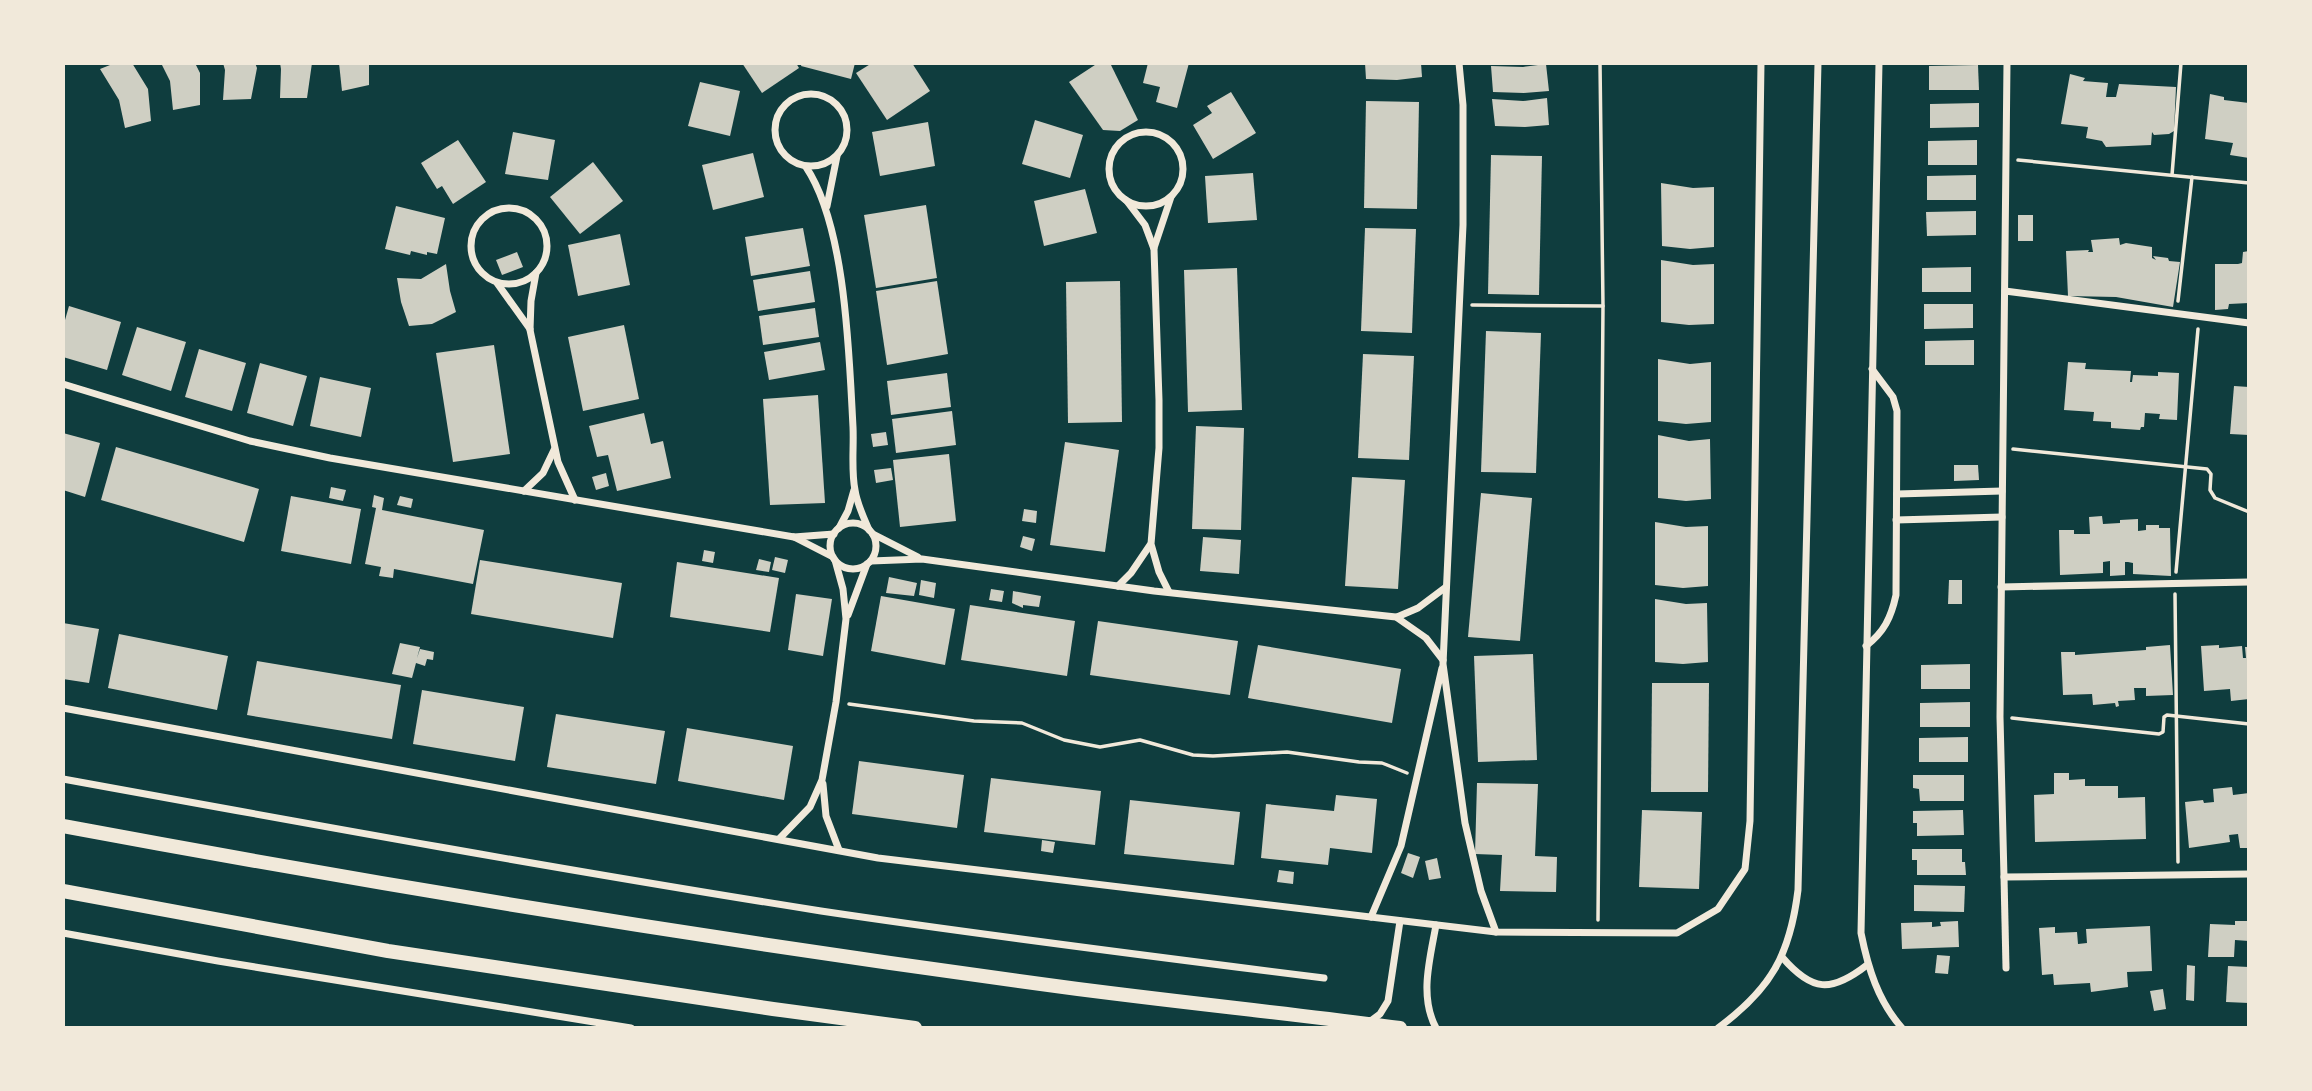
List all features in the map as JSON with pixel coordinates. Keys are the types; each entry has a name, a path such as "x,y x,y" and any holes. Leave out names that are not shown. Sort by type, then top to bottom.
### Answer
{"main road":[{"path":"63,826 325,874 775,945 1063,987 1400,1028"},
{"path":"63,891 388,951 915,1028"}],"street":[{"path":"1459,63 1464,165 1443,662 1467,834 1481,891 1496,932"},
{"path":"63,708 892,859 1496,932 1677,933 1718,909 1745,869 1751,807 1761,63"},
{"path":"1718,1028 1741,1011 1761,991 1782,957 1794,924 1798,890 1818,63"},
{"path":"1879,63 1860,897 1861,933 1867,965 1880,996 1902,1028"},
{"path":"2006,968 2000,717 2007,63"},
{"path":"805,94 827,98 843,113 847,124 844,146 837,156 828,163 806,167 786,157 779,148 776,137 779,115 794,98 805,94"},
{"path":"1154,249 1183,168 1175,146 1167,139 1145,132 1124,140 1116,149 1111,159 1112,182 1145,225 1154,249 1160,400 1151,544 1159,572 1169,592"},
{"path":"827,210 837,156"},
{"path":"806,167 827,210 845,321 855,490 876,548 846,619"},
{"path":"1126,200 1147,206 1158,204 1172,194"},
{"path":"530,330 497,282 478,269 472,258 472,234 486,215 497,209 520,209 540,223 545,234 547,246 545,257 536,272 530,330 554,449 562,475 575,500"},
{"path":"497,282 521,282 536,272"},
{"path":"2005,291 2249,323"},
{"path":"1866,646 1885,628 1896,595 1897,411 1893,397 1872,369"},
{"path":"63,384 250,440 330,458 794,537 836,532 853,523 862,525 922,559"},
{"path":"524,491 542,473 554,449"},
{"path":"839,850 826,816 822,780 836,702 846,619 843,589 830,545 848,511 855,490"},
{"path":"1896,494 2002,491"},
{"path":"1896,520 2002,517"},
{"path":"794,537 851,569 869,562 922,559 1118,586 1396,617 1418,608 1446,586"},
{"path":"1118,586 1131,573 1151,544"},
{"path":"2001,587 2249,582"},
{"path":"1371,917 1401,846 1443,662 1426,638 1396,617"},
{"path":"63,779 345,831 821,911 1324,978"},
{"path":"779,839 805,813 822,780"},
{"path":"2004,877 2249,874"},
{"path":"1367,1024 1380,1014 1388,1001 1400,921"},
{"path":"1436,925 1426,1000 1429,1015 1436,1028"},
{"path":"63,933 632,1028"},
{"path":"1782,957 1804,980 1820,986 1836,985 1867,965"}],"path":[{"path":"1598,932 1603,306 1600,63"},
{"path":"2172,176 2181,63"},
{"path":"2006,159 2249,183"},
{"path":"2176,313 2192,177"},
{"path":"1460,305 1603,306"},
{"path":"2178,875 2175,584 2199,316"},
{"path":"2003,448 2209,470 2210,490 2215,498 2249,512"},
{"path":"836,702 974,721 1022,723 1064,740 1100,747 1140,740 1193,755 1287,752 1382,763 1416,776"},
{"path":"2000,717 2160,734 2163,732 2165,716 2249,724"}],"building":[{"path":"115,63 132,63 148,89 151,121 125,128 119,100 100,69"},
{"path":"161,63 195,63 200,73 200,105 173,110 170,81"},
{"path":"223,63 255,63 257,68 251,99 223,100"},
{"path":"280,63 312,63 307,98 280,98"},
{"path":"339,63 369,63 369,85 342,91"},
{"path":"742,63 796,63 799,68 762,93"},
{"path":"802,63 855,63 851,79 801,66"},
{"path":"872,63 912,63 930,91 887,120 856,73"},
{"path":"1098,63 1110,63 1138,120 1120,131 1103,130 1069,82"},
{"path":"1148,63 1189,63 1177,108 1156,102 1160,87 1143,83"},
{"path":"1365,63 1421,63 1422,77 1397,80 1366,79"},
{"path":"1546,64 1549,91 1493,92 1491,66 1523,67"},
{"path":"1978,65 1979,90 1929,90 1929,66"},
{"path":"2070,74 2085,78 2083,81 2108,83 2106,97 2116,97 2119,84 2176,87 2174,131 2154,135 2152,132 2151,145 2106,147 2102,141 2086,138 2088,127 2061,124"},
{"path":"700,82 740,91 730,136 688,126"},
{"path":"1231,92 1256,133 1213,159 1193,125 1212,113 1207,106"},
{"path":"2210,94 2224,97 2224,100 2249,103 2249,158 2230,155 2233,143 2205,139"},
{"path":"1547,98 1549,125 1495,126 1492,99 1523,101"},
{"path":"1366,101 1419,102 1417,209 1364,208"},
{"path":"1979,103 1979,127 1930,128 1930,104"},
{"path":"1035,120 1083,135 1070,178 1022,164"},
{"path":"928,122 935,166 880,176 872,132"},
{"path":"513,132 555,140 548,180 505,174"},
{"path":"458,140 486,182 453,204 442,186 437,189 421,163"},
{"path":"1977,140 1977,165 1928,165 1928,141"},
{"path":"753,153 764,197 713,210 702,165"},
{"path":"1491,155 1542,156 1539,295 1488,294"},
{"path":"593,162 623,201 580,234 550,197"},
{"path":"1253,173 1257,220 1208,223 1205,176"},
{"path":"1976,175 1976,200 1927,200 1927,176"},
{"path":"1661,183 1693,188 1714,187 1714,247 1690,249 1662,246"},
{"path":"1085,189 1097,233 1044,246 1034,201"},
{"path":"926,205 937,278 876,288 864,215"},
{"path":"396,206 445,218 437,254 427,252 427,255 411,251 410,255 385,249"},
{"path":"1976,211 1976,235 1927,236 1926,212"},
{"path":"2018,215 2033,215 2033,241 2018,241"},
{"path":"803,228 810,266 751,276 745,237"},
{"path":"1365,228 1416,229 1412,333 1361,331"},
{"path":"620,234 630,285 578,296 568,245"},
{"path":"2119,238 2120,245 2126,243 2152,247 2152,258 2156,260 2153,256 2180,262 2173,307 2116,297 2068,296 2066,251 2093,252 2091,240"},
{"path":"2249,251 2249,303 2229,304 2228,309 2215,310 2215,264 2242,263 2243,252"},
{"path":"517,252 523,267 502,275 496,260"},
{"path":"1661,260 1693,265 1714,264 1714,324 1661,322"},
{"path":"446,264 456,312 432,324 409,326 397,278 421,279"},
{"path":"1971,267 1971,292 1922,292 1922,268"},
{"path":"1237,268 1242,410 1188,412 1184,270"},
{"path":"810,271 815,302 758,311 753,280"},
{"path":"937,281 948,354 887,365 876,291"},
{"path":"1120,281 1122,422 1068,423 1066,282"},
{"path":"1924,304 1973,304 1973,328 1924,329"},
{"path":"69,306 121,322 107,370 63,357 63,327"},
{"path":"815,308 819,337 763,345 759,316"},
{"path":"624,325 639,399 583,411 568,337"},
{"path":"137,327 186,342 171,391 122,375"},
{"path":"1486,331 1541,333 1536,473 1481,472"},
{"path":"1974,340 1974,365 1925,365 1925,341"},
{"path":"820,342 825,370 769,380 764,352"},
{"path":"494,345 510,454 453,462 436,353"},
{"path":"199,349 246,363 232,411 185,397"},
{"path":"1363,354 1414,356 1409,460 1358,458"},
{"path":"1658,359 1690,364 1711,362 1711,422 1686,424 1658,421"},
{"path":"2068,362 2086,363 2085,369 2131,371 2130,382 2133,375 2179,373 2177,420 2159,419 2160,414 2145,413 2144,427 2140,430 2111,428 2111,422 2093,421 2094,412 2064,410"},
{"path":"260,363 307,376 293,426 247,413"},
{"path":"947,373 951,407 891,415 887,381"},
{"path":"320,377 371,388 361,437 310,426"},
{"path":"2234,386 2249,387 2249,435 2230,434"},
{"path":"818,395 825,503 770,505 763,399"},
{"path":"952,411 956,445 896,453 892,419"},
{"path":"644,413 651,444 663,441 671,478 617,491 608,455 597,457 589,426"},
{"path":"1196,426 1244,428 1241,530 1192,529"},
{"path":"886,432 888,445 873,447 871,434"},
{"path":"63,433 100,443 85,497 63,490"},
{"path":"1658,435 1689,441 1710,439 1711,499 1686,501 1658,498"},
{"path":"1065,442 1119,450 1105,552 1050,545"},
{"path":"116,447 259,489 244,542 101,500"},
{"path":"949,454 956,521 900,527 893,460"},
{"path":"1954,465 1978,465 1979,480 1954,481"},
{"path":"891,468 893,480 876,483 874,470"},
{"path":"606,473 609,486 596,490 592,477"},
{"path":"1352,477 1405,480 1398,589 1345,586"},
{"path":"331,487 346,490 343,501 329,498"},
{"path":"1481,493 1532,498 1520,641 1468,637"},
{"path":"374,495 384,498 382,510 484,530 473,584 394,569 393,578 379,576 381,567 365,564 376,508 372,507"},
{"path":"291,496 361,509 351,564 281,551"},
{"path":"400,496 413,499 411,508 397,505"},
{"path":"1024,509 1037,511 1036,523 1022,521"},
{"path":"2102,516 2103,524 2138,519 2138,531 2146,530 2146,525 2170,528 2171,576 2133,574 2133,563 2125,562 2125,575 2110,576 2110,561 2103,562 2103,573 2060,575 2059,530 2090,534 2089,517"},
{"path":"1655,522 1686,527 1708,526 1708,586 1683,588 1655,585"},
{"path":"1023,536 1035,539 1032,551 1020,547"},
{"path":"1203,537 1241,540 1239,574 1200,571"},
{"path":"704,550 715,552 713,563 702,561"},
{"path":"775,557 788,560 785,573 772,570"},
{"path":"759,559 771,562 769,572 756,570"},
{"path":"480,560 622,583 613,638 471,614"},
{"path":"677,562 779,578 770,632 670,617"},
{"path":"889,577 917,583 914,596 886,593"},
{"path":"921,580 936,583 934,598 919,595"},
{"path":"1949,580 1962,580 1962,604 1948,604"},
{"path":"991,589 1004,591 1002,602 989,600"},
{"path":"1013,591 1041,596 1039,607 1023,605 1023,608 1012,603"},
{"path":"796,594 832,599 823,656 788,650"},
{"path":"881,596 955,609 945,665 871,651"},
{"path":"1655,599 1686,604 1707,603 1708,662 1655,662"},
{"path":"970,605 1075,621 1067,676 961,660"},
{"path":"1098,621 1238,641 1230,695 1090,675"},
{"path":"63,623 99,629 89,683 63,679"},
{"path":"119,634 228,656 217,710 108,688"},
{"path":"400,643 420,647 417,658 420,649 434,652 433,660 427,659 425,666 416,663 412,678 392,674"},
{"path":"1258,645 1401,669 1392,723 1248,698"},
{"path":"2170,645 2173,695 2146,696 2146,688 2134,688 2135,700 2118,701 2119,706 2116,707 2115,703 2093,705 2092,694 2063,695 2061,652 2075,652 2075,655 2146,650 2146,647"},
{"path":"2219,645 2219,648 2242,646 2243,658 2246,658 2245,647 2249,647 2249,699 2231,701 2230,689 2204,691 2201,646"},
{"path":"1533,654 1537,760 1478,762 1474,656"},
{"path":"257,661 401,685 392,739 247,715"},
{"path":"1970,664 1970,689 1921,689 1921,665"},
{"path":"1652,683 1709,683 1708,792 1651,792"},
{"path":"422,690 524,707 515,761 413,744"},
{"path":"1970,702 1970,727 1920,727 1920,703"},
{"path":"556,714 665,731 656,784 547,767"},
{"path":"687,728 793,746 784,800 678,781"},
{"path":"1968,737 1968,762 1919,762 1919,738"},
{"path":"859,761 964,775 957,828 852,814"},
{"path":"2054,773 2069,773 2069,780 2085,779 2085,786 2118,786 2118,798 2145,797 2146,839 2035,842 2034,795 2054,794"},
{"path":"1913,775 1964,775 1964,801 1920,801 1919,789 1913,788"},
{"path":"991,778 1101,791 1095,845 984,832"},
{"path":"1477,783 1538,784 1535,856 1557,857 1556,892 1500,891 1502,855 1475,854"},
{"path":"2232,787 2233,795 2249,793 2249,848 2240,848 2238,834 2229,835 2230,842 2189,848 2185,802 2214,802 2213,789"},
{"path":"1336,795 1377,799 1372,853 1330,848 1328,865 1261,858 1266,804 1334,811"},
{"path":"1130,800 1240,812 1234,865 1124,854"},
{"path":"1642,810 1702,812 1699,889 1639,887"},
{"path":"1963,810 1964,835 1917,836 1913,811"},
{"path":"1042,840 1055,842 1053,853 1041,851"},
{"path":"1912,849 1962,849 1966,875 1917,875 1917,860 1912,860"},
{"path":"1408,853 1420,857 1413,878 1401,873"},
{"path":"1437,858 1441,878 1429,880 1425,861"},
{"path":"1279,870 1294,872 1293,884 1277,882"},
{"path":"1914,885 1965,886 1964,912 1914,911"},
{"path":"1958,921 1959,947 1902,949 1901,923 1932,922 1932,927 1941,926 1940,922"},
{"path":"2235,921 2249,921 2249,941 2235,940 2234,957 2208,957 2210,924 2235,925"},
{"path":"2150,926 2152,971 2127,972 2128,987 2091,992 2090,983 2054,985 2053,974 2042,975 2039,928 2055,927 2055,933 2077,932 2078,944 2087,943 2086,929"},
{"path":"1937,955 1950,956 1948,974 1935,973"},
{"path":"2187,965 2195,966 2194,1001 2186,1000"},
{"path":"2228,966 2249,967 2249,1003 2226,1002"},
{"path":"2163,989 2166,1009 2154,1011 2150,991"}]}
